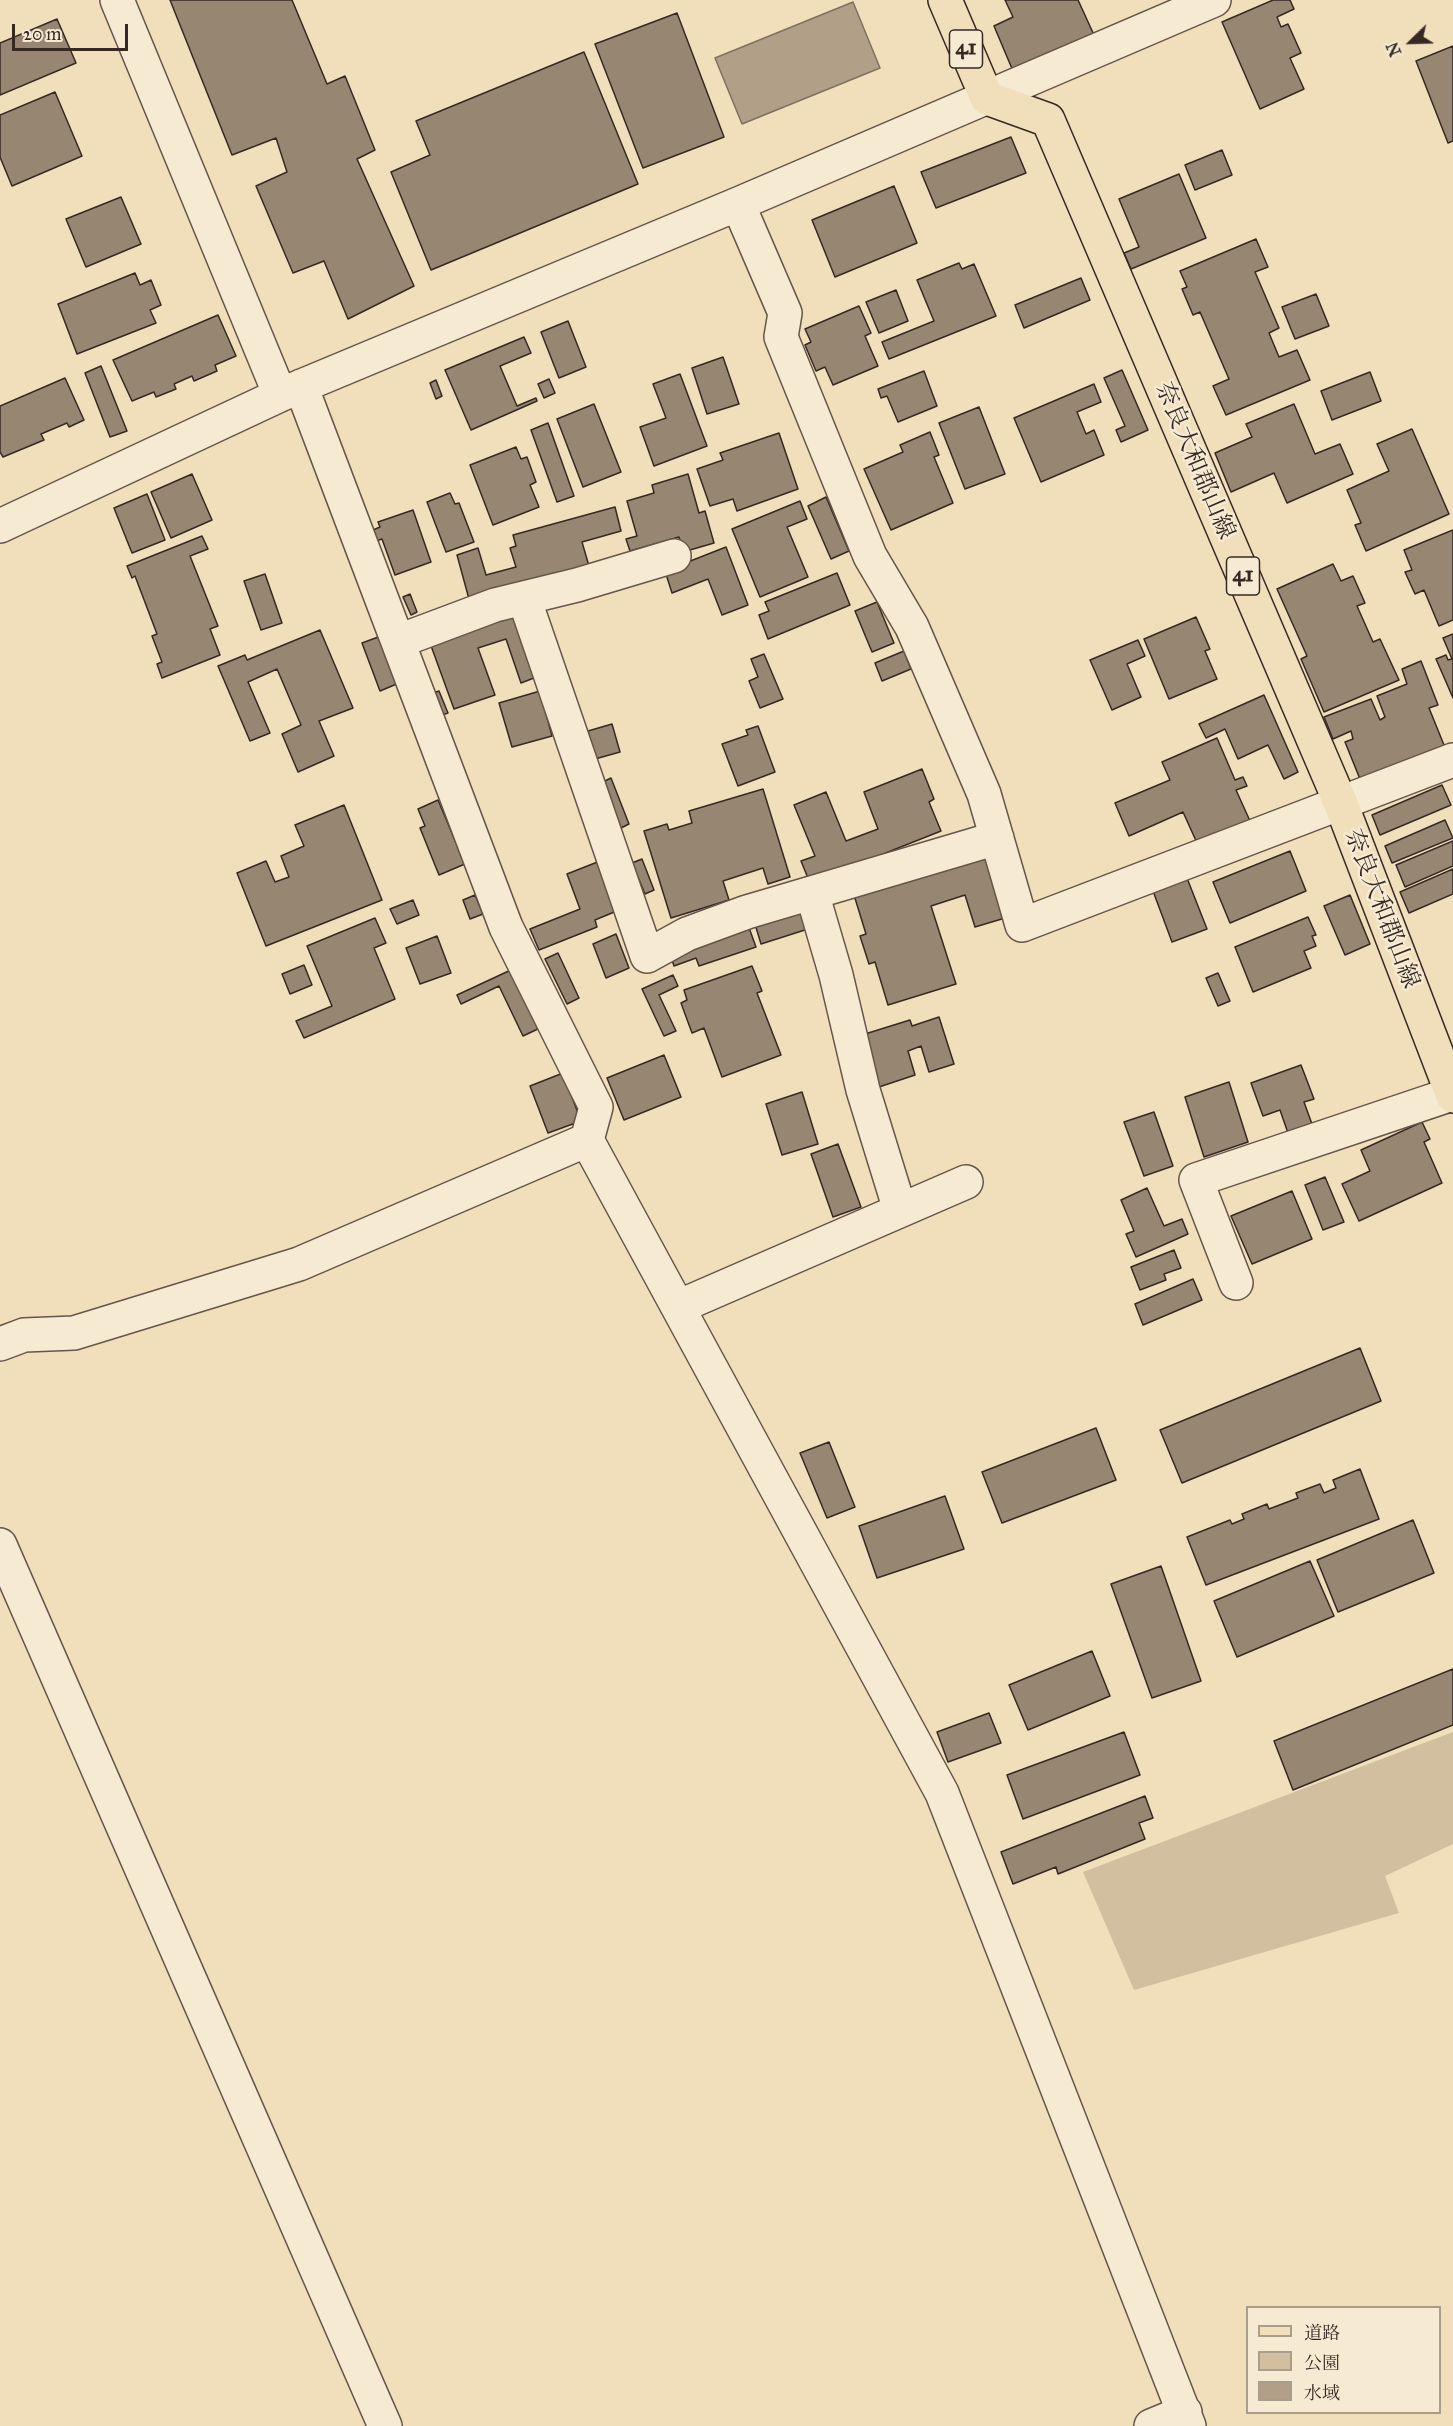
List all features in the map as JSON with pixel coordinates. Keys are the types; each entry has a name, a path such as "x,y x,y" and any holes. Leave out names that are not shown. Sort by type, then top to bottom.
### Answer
{"main road":[{"name":"41","path":"945,0 987,98"},
{"name":"奈良大和郡山線","path":"987,98 1047,120 1341,804 1453,1095"}],"street":[{"path":"117,0 291,391 399,641 506,927 596,1107 587,1140 942,1793 1187,2419 1151,2426"},
{"path":"0,526 291,391 738,204 1214,0"},
{"path":"738,204 785,313 782,336 870,556 912,627 984,794 1022,925 1453,760"},
{"path":"399,641 495,605 578,585 674,556"},
{"path":"524,598 647,956 687,934 747,912 996,838"},
{"path":"812,893 836,975 864,1090 900,1210"},
{"path":"1236,1283 1196,1180 1453,1095"},
{"path":"0,1344 24,1335 74,1333 299,1264 587,1140"},
{"path":"678,1307 966,1182"},
{"path":"0,1545 385,2426"}],"green space":[{"path":"1453,1732 1453,1844 1385,1876 1399,1913 1134,1990 1083,1872"}],"water":[{"path":"853,2 880,68 742,124 715,58"}],"building":[{"path":"170,0 292,0 327,84 345,76 375,150 357,159 414,286 348,319 324,261 293,273 256,186 287,172 276,138 232,155"},
{"path":"1005,0 1078,0 1094,35 1013,71 994,26 1013,17"},
{"path":"1273,0 1290,0 1294,9 1277,17 1281,27 1288,24 1301,53 1290,58 1304,89 1260,109 1222,22"},
{"path":"677,13 724,137 643,168 595,44"},
{"path":"57,19 76,63 0,95 0,43"},
{"path":"1453,46 1453,141 1448,143 1416,61"},
{"path":"584,52 638,184 431,270 391,172 430,155 416,121"},
{"path":"55,92 82,156 12,186 0,157 0,115"},
{"path":"1011,137 1026,173 936,208 921,172"},
{"path":"1222,150 1232,175 1195,190 1185,165"},
{"path":"1179,174 1206,238 1131,269 1124,253 1139,247 1119,199"},
{"path":"894,186 917,243 835,277 812,220"},
{"path":"121,197 141,244 86,267 66,219"},
{"path":"1256,239 1268,267 1255,272 1279,328 1269,333 1279,357 1297,350 1310,380 1226,415 1213,386 1229,379 1200,312 1193,315 1182,289 1187,287 1180,271"},
{"path":"959,263 962,269 974,264 996,316 889,359 882,342 934,321 917,280"},
{"path":"135,273 140,285 151,280 161,305 150,310 156,323 77,354 58,304"},
{"path":"1081,278 1090,300 1024,328 1015,305"},
{"path":"896,290 908,321 879,333 866,302"},
{"path":"1316,294 1329,326 1295,339 1282,307"},
{"path":"859,306 871,333 865,336 878,366 833,385 825,367 816,371 805,345 811,342 805,329"},
{"path":"218,315 236,356 215,365 217,371 194,381 192,376 174,384 176,389 156,397 154,392 132,401 113,360"},
{"path":"568,321 586,367 559,378 541,332"},
{"path":"524,337 531,353 500,366 517,406 536,398 537,401 471,430 445,370"},
{"path":"723,357 739,404 707,414 692,368"},
{"path":"101,366 127,431 110,437 85,373"},
{"path":"1122,370 1148,430 1121,442 1116,430 1125,426 1104,378"},
{"path":"924,371 937,406 898,422 887,396 881,398 878,389"},
{"path":"1370,372 1381,401 1332,420 1321,391"},
{"path":"680,374 707,446 654,466 640,427 666,418 653,384"},
{"path":"65,378 84,420 69,427 67,423 41,434 44,440 3,457 0,452 0,406"},
{"path":"549,379 555,393 544,398 538,384"},
{"path":"436,380 442,396 436,399 430,383"},
{"path":"1094,384 1101,402 1077,412 1086,434 1094,430 1104,455 1041,482 1014,418"},
{"path":"594,404 621,472 583,487 557,419"},
{"path":"1294,404 1315,454 1340,444 1353,474 1287,503 1274,473 1231,492 1215,453 1252,437 1246,424"},
{"path":"979,407 1005,474 965,489 939,423"},
{"path":"548,423 574,496 557,502 531,430"},
{"path":"1412,429 1449,514 1366,551 1355,525 1361,523 1347,490 1389,471 1377,444"},
{"path":"930,432 939,455 934,457 953,503 891,530 864,469 903,452 900,445"},
{"path":"779,433 798,489 737,511 733,499 710,506 697,469 723,460 720,453"},
{"path":"516,447 521,459 527,457 536,482 530,485 539,507 493,525 470,465"},
{"path":"192,474 212,520 171,538 151,492"},
{"path":"688,474 699,513 705,511 714,543 683,552 679,537 630,551 626,539 637,536 627,501 654,493 652,485"},
{"path":"450,493 455,504 459,503 474,542 446,552 427,502"},
{"path":"147,494 165,540 132,553 114,508"},
{"path":"826,497 849,551 831,559 808,506"},
{"path":"800,501 807,519 787,527 808,577 760,597 732,529"},
{"path":"615,507 621,531 582,542 589,566 469,599 457,555 478,548 486,575 516,567 510,548 516,546 513,535"},
{"path":"413,510 431,562 395,575 382,539 376,541 373,530 380,527 378,522"},
{"path":"1453,530 1453,620 1439,626 1424,590 1415,594 1405,572 1412,570 1404,550"},
{"path":"202,536 208,549 190,556 218,626 210,629 220,655 162,678 157,664 162,662 152,636 157,634 135,576 132,578 127,566"},
{"path":"726,547 748,605 722,615 708,579 672,593 665,571"},
{"path":"1333,564 1341,581 1353,576 1365,603 1357,606 1373,642 1380,639 1399,680 1324,712 1301,659 1307,656 1277,589"},
{"path":"837,573 850,605 768,639 759,615 769,611 765,602"},
{"path":"265,574 282,623 261,630 244,581"},
{"path":"410,594 417,612 411,615 403,597"},
{"path":"877,602 894,643 872,652 855,611"},
{"path":"516,612 539,676 521,683 506,639 478,648 495,695 454,709 430,643"},
{"path":"1196,617 1210,649 1205,651 1217,679 1169,699 1144,639"},
{"path":"320,630 353,708 319,721 334,756 298,772 282,734 301,725 277,669 248,682 270,733 250,741 218,666 245,655 247,660"},
{"path":"1453,634 1453,698 1436,659 1446,655 1448,660 1452,659 1443,638"},
{"path":"381,636 399,683 380,691 362,643"},
{"path":"1138,640 1145,656 1127,664 1141,697 1112,710 1090,660"},
{"path":"904,651 911,669 882,681 875,663"},
{"path":"764,654 783,699 760,708 749,681 758,677 751,659"},
{"path":"1421,661 1438,705 1429,708 1446,750 1362,784 1345,742 1353,739 1351,731 1333,739 1324,717 1371,699 1380,720 1385,717 1377,696 1407,684 1402,669"},
{"path":"439,691 448,713 442,715 433,693"},
{"path":"540,691 552,736 512,747 499,703"},
{"path":"1264,695 1298,772 1284,779 1268,745 1238,759 1225,729 1206,738 1199,724"},
{"path":"612,724 620,752 595,759 588,731"},
{"path":"758,726 775,772 738,786 722,744 748,735 746,730"},
{"path":"1217,738 1235,780 1243,777 1247,786 1236,790 1250,821 1197,843 1183,812 1129,836 1115,803 1170,780 1162,762"},
{"path":"922,769 934,799 929,802 941,831 810,883 801,861 815,856 794,805 826,792 846,841 878,829 864,792"},
{"path":"611,778 629,824 621,828 603,782"},
{"path":"1442,785 1451,805 1380,835 1372,815"},
{"path":"763,789 790,877 768,884 763,868 723,881 729,900 671,918 644,831 667,824 669,830 692,823 689,811"},
{"path":"438,800 465,864 439,875 420,828 425,826 418,809"},
{"path":"344,805 382,900 266,946 237,873 266,861 275,882 289,877 281,856 304,846 295,825"},
{"path":"1445,820 1453,838 1392,863 1385,846"},
{"path":"1453,841 1453,866 1405,887 1396,865"},
{"path":"1290,851 1306,891 1230,923 1213,882"},
{"path":"984,854 1005,918 975,927 965,895 931,906 956,984 888,1005 875,962 869,964 860,936 866,934 854,895"},
{"path":"642,859 654,890 645,894 632,863"},
{"path":"600,861 619,910 595,920 597,927 539,950 530,929 580,909 567,874"},
{"path":"1453,869 1453,894 1409,913 1400,892"},
{"path":"1187,878 1207,929 1172,942 1153,891"},
{"path":"475,895 483,914 470,919 463,900"},
{"path":"1350,895 1370,944 1345,955 1324,906"},
{"path":"413,900 419,915 397,924 390,909"},
{"path":"802,909 808,929 761,944 755,924"},
{"path":"1308,917 1316,935 1312,936 1316,946 1304,951 1311,968 1253,992 1235,947"},
{"path":"375,918 386,943 374,948 395,999 304,1038 296,1021 332,1006 307,946"},
{"path":"748,925 756,947 699,966 696,958 674,966 669,951"},
{"path":"616,934 629,968 606,978 593,944"},
{"path":"437,936 451,973 420,984 406,948"},
{"path":"558,953 579,998 567,1004 545,959"},
{"path":"304,965 312,985 290,994 282,974"},
{"path":"752,966 762,991 757,993 781,1055 722,1077 704,1028 692,1033 681,1003 687,1000 684,990"},
{"path":"513,969 540,1028 523,1036 499,986 461,1004 457,995"},
{"path":"1218,973 1230,1001 1218,1006 1206,978"},
{"path":"673,975 678,986 659,995 676,1031 664,1036 642,989"},
{"path":"939,1017 954,1064 929,1072 921,1046 908,1051 915,1075 876,1088 868,1060 873,1058 865,1034 910,1020 912,1026"},
{"path":"664,1055 681,1097 624,1120 607,1078"},
{"path":"1301,1065 1314,1099 1304,1102 1312,1124 1288,1133 1280,1110 1263,1116 1251,1083"},
{"path":"563,1073 581,1121 548,1133 530,1086"},
{"path":"1229,1082 1248,1142 1204,1157 1185,1097"},
{"path":"802,1092 818,1144 782,1155 766,1104"},
{"path":"1154,1112 1173,1166 1144,1176 1124,1122"},
{"path":"1422,1122 1430,1139 1424,1142 1442,1183 1359,1221 1342,1184 1370,1171 1361,1150"},
{"path":"838,1144 861,1207 833,1217 811,1154"},
{"path":"1325,1177 1344,1222 1323,1230 1305,1185"},
{"path":"1147,1188 1164,1226 1182,1219 1188,1234 1136,1257 1126,1234 1134,1231 1121,1200"},
{"path":"1292,1191 1312,1239 1252,1264 1231,1216"},
{"path":"1174,1250 1181,1268 1164,1274 1166,1280 1140,1290 1131,1267"},
{"path":"1193,1279 1202,1300 1143,1325 1135,1304"},
{"path":"1360,1348 1381,1401 1182,1483 1160,1430"},
{"path":"1096,1428 1116,1480 1002,1523 982,1472"},
{"path":"829,1442 855,1507 827,1518 800,1453"},
{"path":"1360,1469 1379,1519 1206,1585 1187,1537 1230,1520 1232,1524 1244,1519 1242,1514 1267,1504 1269,1509 1298,1498 1296,1493 1320,1484 1324,1493 1336,1488 1333,1480"},
{"path":"945,1496 964,1549 877,1578 859,1526"},
{"path":"1413,1520 1434,1573 1338,1612 1317,1560"},
{"path":"1310,1561 1334,1616 1237,1657 1214,1601"},
{"path":"1161,1566 1201,1681 1152,1698 1111,1584"},
{"path":"1092,1651 1110,1696 1028,1730 1009,1685"},
{"path":"1453,1669 1453,1725 1293,1790 1274,1741"},
{"path":"989,1713 1001,1743 948,1762 937,1732"},
{"path":"1124,1732 1140,1775 1023,1819 1007,1775"},
{"path":"1145,1796 1153,1818 1139,1823 1145,1839 1058,1874 1056,1867 1013,1884 1001,1852"}]}
